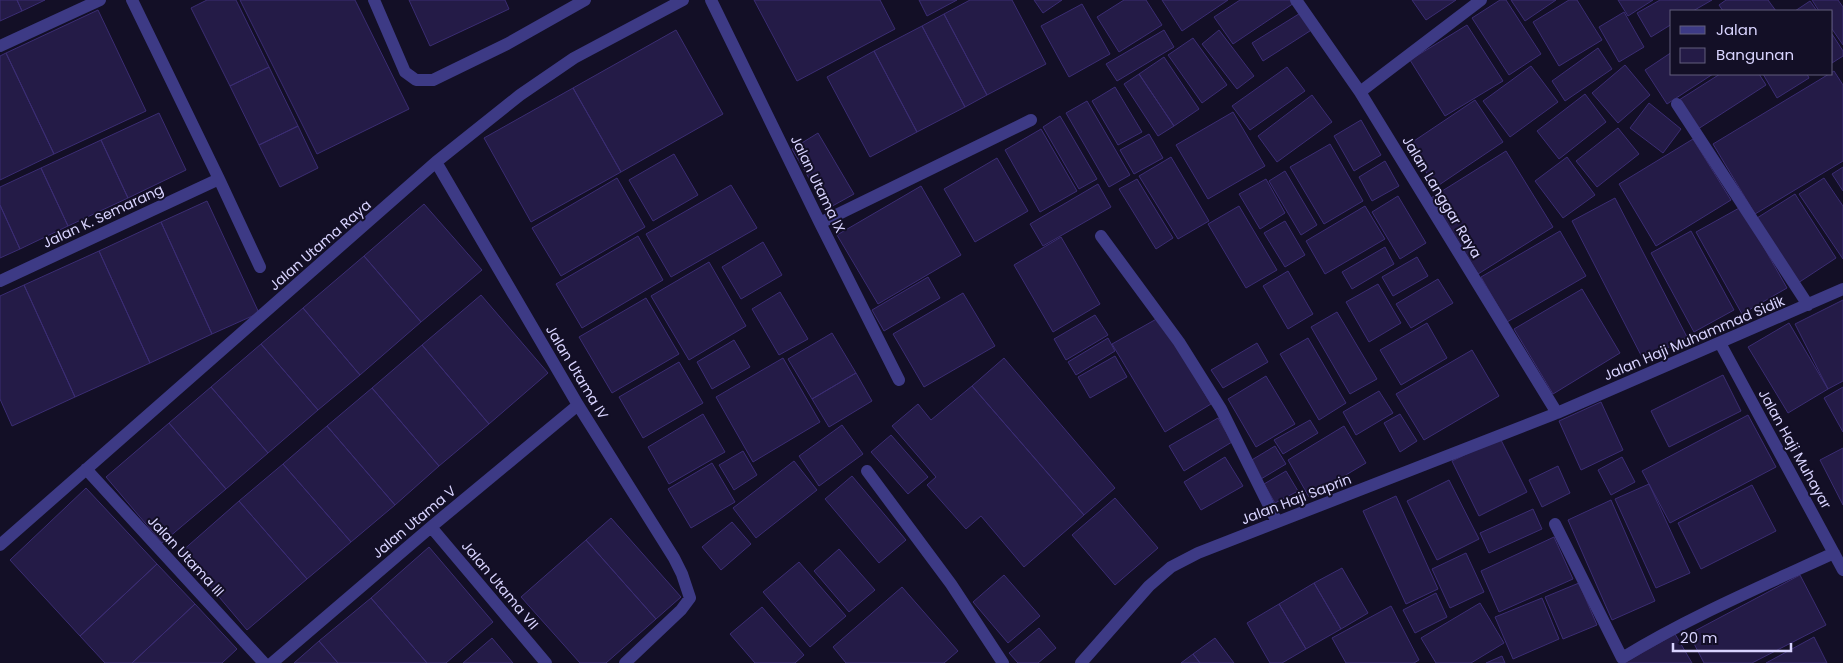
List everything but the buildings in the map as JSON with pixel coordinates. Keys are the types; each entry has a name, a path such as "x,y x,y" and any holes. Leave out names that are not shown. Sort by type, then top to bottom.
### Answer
{"street":[{"path":"0,46 100,0"},
{"path":"132,0 260,267"},
{"path":"374,0 405,72 416,80 433,80 507,44 585,0"},
{"name":"Jalan Utama Raya","path":"0,545 436,162 520,96 574,58 683,0"},
{"name":"Jalan Utama IX","path":"711,0 899,380"},
{"name":"Jalan Langgar Raya","path":"1296,0 1360,92 1557,414"},
{"path":"1360,92 1481,0"},
{"path":"1677,104 1808,305"},
{"path":"820,223 1031,120"},
{"name":"Jalan Utama IV","path":"436,162 578,405 674,558 682,574 690,598 681,610 625,663"},
{"name":"Jalan K. Semarang","path":"0,281 219,179"},
{"path":"1101,236 1179,342 1221,409 1277,522"},
{"name":"Jalan Haji Muhammad Sidik","path":"1557,414 1843,289"},
{"name":"Jalan Haji Muhayar","path":"1720,343 1843,570"},
{"name":"Jalan Utama V","path":"272,663 578,405"},
{"name":"Jalan Haji Saprin","path":"1081,663 1149,586 1171,567 1198,553 1557,414"},
{"name":"Jalan Utama III","path":"86,469 264,663"},
{"path":"868,471 951,584 1003,663"},
{"path":"1554,524 1620,660 1658,636 1701,614 1834,553"},
{"name":"Jalan Utama VII","path":"431,527 546,663"}]}
